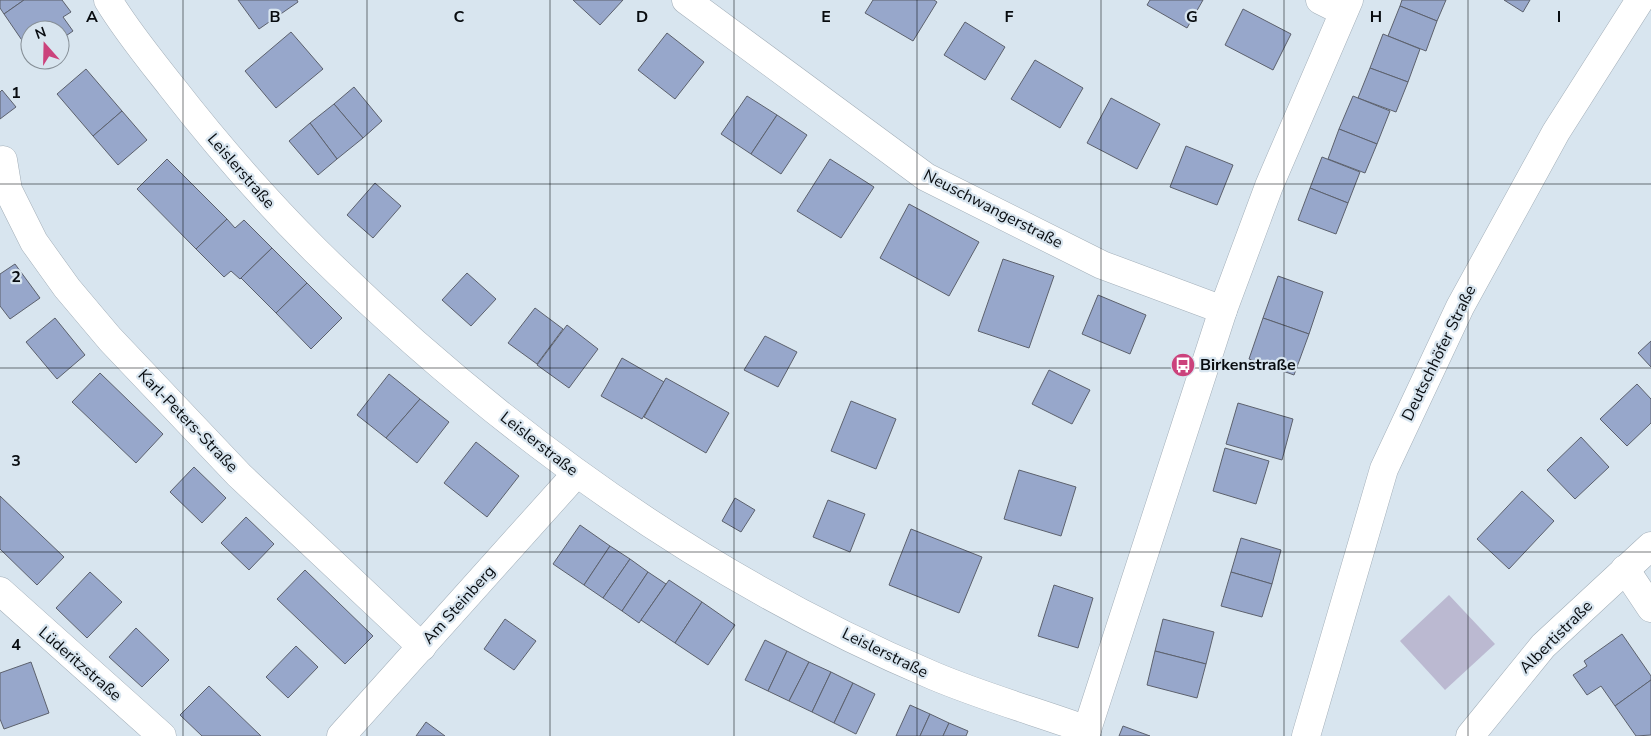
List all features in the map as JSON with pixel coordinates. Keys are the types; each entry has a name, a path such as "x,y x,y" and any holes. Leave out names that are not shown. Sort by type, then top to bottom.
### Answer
{"street":[{"name":"Leislerstraße","path":"108,0 149,58 196,119 269,204 381,314 476,395 576,474 672,537 763,592 849,636 935,677 1086,733"},
{"name":"Neuschwangerstraße","path":"686,0 926,177 1102,265 1223,310"},
{"name":"Deutschhöfer Straße","path":"1306,736 1384,469 1465,298 1556,132 1640,0"},
{"path":"1086,733 1223,310 1337,4"},
{"name":"Karl-Peters-Straße","path":"3,160 8,190 34,242 67,288 110,339 239,475 422,647"},
{"name":"Am Steinberg","path":"341,736 576,474"},
{"name":"Albertistraße","path":"1470,736 1543,646 1651,546"},
{"path":"1625,569 1651,608"},
{"name":"Lüderitzstraße","path":"0,591 162,736"}],"shaded area":[{"path":"1449,595 1495,644 1445,690 1400,641"}],"building":[{"path":"0,0 24,0 4,14 0,8"},
{"path":"24,0 62,0 71,12 63,17 65,20 20,20 20,37 4,14"},
{"path":"238,0 297,0 298,2 259,29"},
{"path":"573,0 623,0 600,25"},
{"path":"873,0 934,0 937,2 913,41 865,13"},
{"path":"1150,0 1203,0 1187,28 1147,5"},
{"path":"1402,0 1446,0 1437,21 1400,6"},
{"path":"1504,0 1530,0 1523,12"},
{"path":"1400,6 1437,21 1426,51 1388,36"},
{"path":"1243,9 1291,34 1273,70 1225,45"},
{"path":"965,22 1005,47 985,80 944,55"},
{"path":"291,32 323,69 276,108 245,71"},
{"path":"667,33 704,62 675,99 638,70"},
{"path":"1383,34 1420,49 1408,82 1370,68"},
{"path":"1035,60 1083,88 1060,128 1011,99"},
{"path":"1370,68 1408,82 1396,112 1358,98"},
{"path":"86,69 122,111 93,136 57,94"},
{"path":"354,87 382,121 363,138 334,104"},
{"path":"2,90 16,107 0,119 0,92"},
{"path":"747,96 777,115 751,154 721,134"},
{"path":"1353,96 1390,111 1377,144 1339,129"},
{"path":"1111,98 1160,124 1137,169 1087,143"},
{"path":"334,104 363,138 337,159 310,123"},
{"path":"122,111 147,140 118,165 93,136"},
{"path":"777,115 807,135 781,174 751,154"},
{"path":"310,123 337,159 318,175 289,141"},
{"path":"1339,129 1377,144 1365,173 1328,159"},
{"path":"1186,146 1233,165 1217,205 1170,187"},
{"path":"1322,157 1360,172 1348,203 1310,188"},
{"path":"167,159 227,219 196,249 137,189"},
{"path":"830,159 874,187 841,238 797,211"},
{"path":"375,183 401,206 373,238 347,215"},
{"path":"1310,188 1348,203 1336,234 1298,220"},
{"path":"909,204 979,242 949,296 880,258"},
{"path":"227,219 235,228 244,220 272,248 240,279 231,271 224,277 196,249"},
{"path":"272,248 307,283 276,313 241,278"},
{"path":"1003,259 1054,276 1029,348 978,331"},
{"path":"15,264 40,298 10,319 0,306 0,274"},
{"path":"467,273 496,299 471,326 442,300"},
{"path":"1278,276 1323,292 1309,334 1263,318"},
{"path":"307,283 342,318 311,349 276,313"},
{"path":"1098,295 1146,315 1130,354 1082,334"},
{"path":"535,308 563,329 537,364 508,343"},
{"path":"55,318 85,355 57,379 26,342"},
{"path":"1263,318 1309,334 1294,375 1249,359"},
{"path":"567,325 598,349 569,388 537,365"},
{"path":"765,336 797,352 778,387 744,370"},
{"path":"1651,341 1651,367 1638,353"},
{"path":"622,358 664,382 642,419 601,396"},
{"path":"1049,370 1090,390 1072,424 1032,404"},
{"path":"100,373 163,434 136,463 72,402"},
{"path":"389,374 420,399 386,438 357,415"},
{"path":"666,378 729,413 706,453 644,417"},
{"path":"1637,384 1651,399 1651,423 1627,446 1600,419"},
{"path":"420,399 449,422 417,463 386,438"},
{"path":"851,401 896,419 876,469 831,451"},
{"path":"1238,403 1293,419 1282,460 1226,444"},
{"path":"1581,437 1609,467 1575,499 1547,470"},
{"path":"476,442 519,476 487,517 444,483"},
{"path":"1225,448 1269,461 1256,504 1213,491"},
{"path":"194,467 226,498 202,523 170,492"},
{"path":"1019,470 1076,487 1061,536 1004,519"},
{"path":"1522,491 1554,521 1509,569 1477,539"},
{"path":"0,496 64,557 37,585 0,549"},
{"path":"735,498 755,510 741,532 722,521"},
{"path":"828,500 865,514 850,552 813,537"},
{"path":"246,517 274,544 249,570 221,543"},
{"path":"580,525 610,546 584,585 553,564"},
{"path":"911,529 982,557 959,613 889,585"},
{"path":"1241,538 1281,550 1272,584 1231,572"},
{"path":"610,546 630,559 603,598 584,585"},
{"path":"630,559 648,572 622,611 603,598"},
{"path":"305,570 373,636 345,664 277,599"},
{"path":"90,572 122,602 87,638 56,608"},
{"path":"648,572 666,584 639,623 622,611"},
{"path":"1231,572 1272,584 1262,617 1221,606"},
{"path":"669,580 702,602 675,643 641,620"},
{"path":"1054,585 1093,598 1078,648 1038,636"},
{"path":"702,602 735,625 708,665 675,643"},
{"path":"505,619 536,641 514,670 484,649"},
{"path":"1163,619 1214,632 1206,664 1155,651"},
{"path":"136,628 169,660 142,687 109,657"},
{"path":"1622,634 1651,676 1651,680 1615,706 1601,686 1587,695 1573,675 1587,666 1584,661"},
{"path":"765,640 787,651 768,691 745,680"},
{"path":"296,646 318,667 288,698 266,677"},
{"path":"787,651 809,662 789,701 768,691"},
{"path":"1155,651 1206,664 1197,698 1147,685"},
{"path":"31,662 49,713 4,729 0,719 0,673"},
{"path":"809,662 831,672 812,712 789,701"},
{"path":"831,672 853,683 834,723 812,712"},
{"path":"1651,680 1651,735 1636,736 1615,706"},
{"path":"853,683 875,694 856,734 834,723"},
{"path":"209,686 261,736 202,736 180,715"},
{"path":"910,705 930,714 920,736 896,736"},
{"path":"930,714 949,723 943,736 920,736"},
{"path":"426,722 445,736 416,736"},
{"path":"949,723 968,731 966,736 943,736"},
{"path":"1123,726 1150,736 1119,736"}],"place":[{"name":"Birkenstraße","path":"1183,365"}]}
